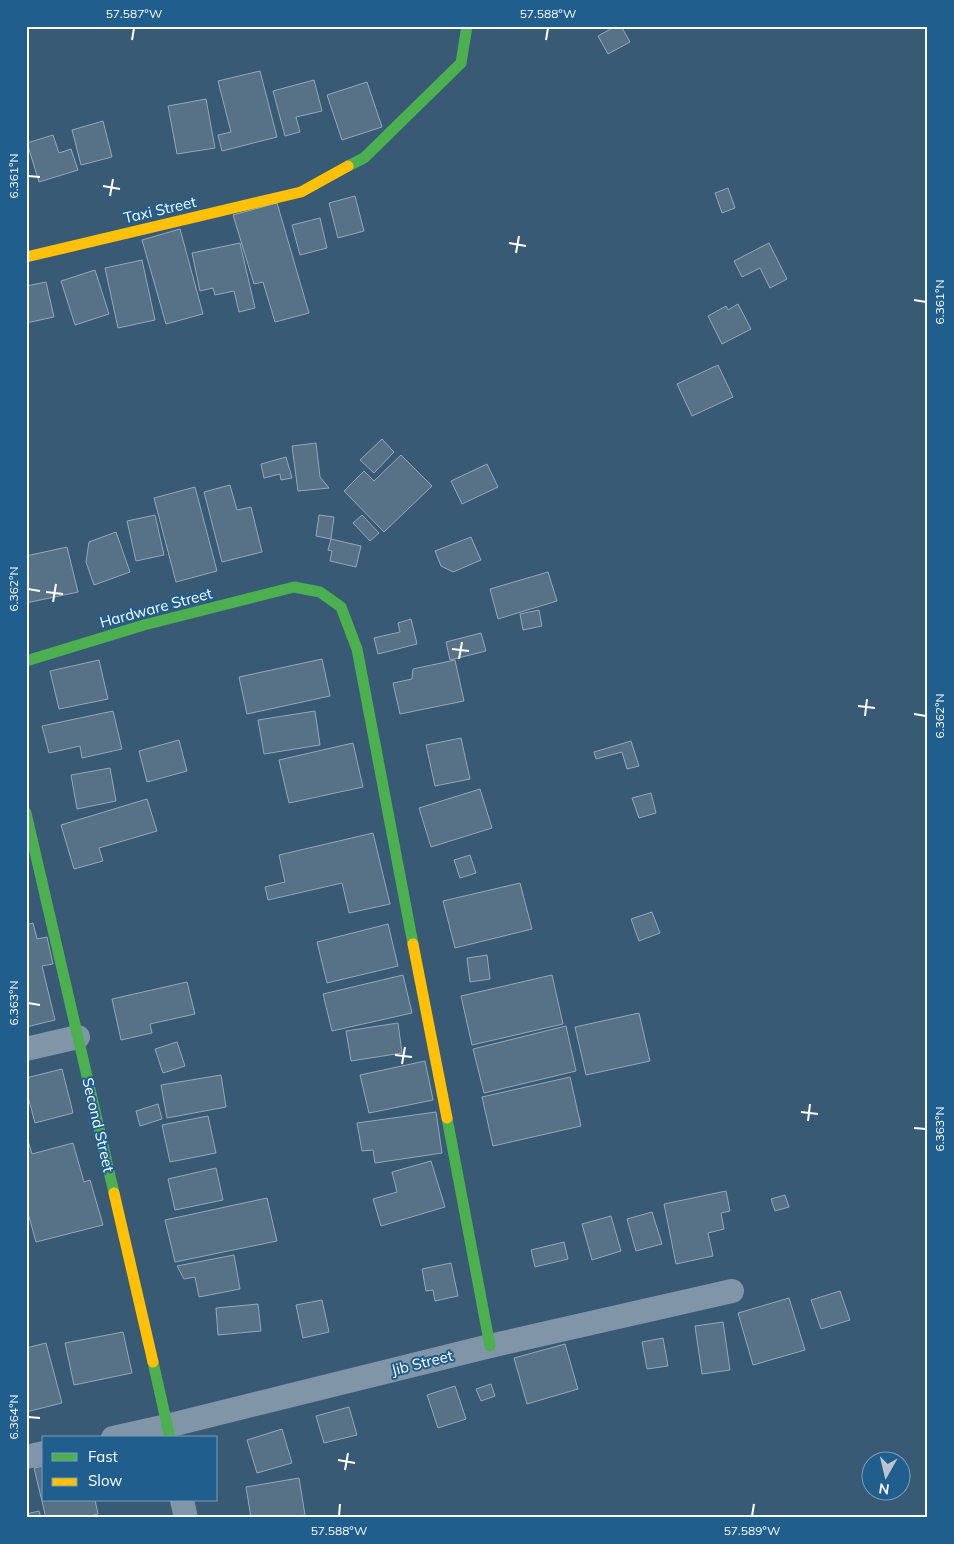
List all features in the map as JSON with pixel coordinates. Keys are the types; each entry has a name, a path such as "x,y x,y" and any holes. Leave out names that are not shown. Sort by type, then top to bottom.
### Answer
{"street":[{"name":"Taxi Street","path":"26,257 301,192 364,158 461,62 466,26"},
{"name":"Hardware Street","path":"26,661 144,625 294,587 320,592 341,607 357,649 490,1346"},
{"name":"Second Street","path":"26,813 168,1432"},
{"path":"26,1049 78,1037"},
{"name":"Jib Street","path":"132,1436 168,1432 490,1346 732,1291"},
{"path":"26,1457 42,1453"},
{"path":"182,1502 186,1518"}],"building":[{"path":"616,26 621,26 630,42 608,54 598,36"},
{"path":"260,71 277,137 222,151 218,135 231,132 218,81"},
{"path":"314,80 322,111 296,117 300,132 285,136 273,91"},
{"path":"367,82 382,127 342,140 327,95"},
{"path":"206,99 215,148 177,154 168,106"},
{"path":"103,121 112,157 81,165 72,130"},
{"path":"53,135 59,153 71,149 78,170 39,182 27,143"},
{"path":"728,188 735,208 722,213 715,193"},
{"path":"355,196 364,231 338,238 329,203"},
{"path":"277,203 309,313 275,322 263,282 254,284 233,215"},
{"path":"320,218 327,248 300,255 292,225"},
{"path":"180,229 203,314 166,324 142,240"},
{"path":"240,243 255,308 239,312 234,291 215,295 213,288 200,291 192,253"},
{"path":"769,243 787,279 770,288 760,268 742,277 734,261"},
{"path":"142,260 155,320 118,328 105,268"},
{"path":"95,270 109,314 75,325 61,281"},
{"path":"46,282 54,317 26,323 26,286"},
{"path":"738,304 751,329 722,344 708,316 726,306 728,310"},
{"path":"718,365 733,397 692,416 677,384"},
{"path":"382,439 394,452 374,473 360,460"},
{"path":"316,443 320,477 329,488 298,491 292,446"},
{"path":"401,455 432,486 384,532 344,491 364,471 374,481"},
{"path":"286,457 292,478 281,480 280,474 264,478 261,464"},
{"path":"487,464 498,487 462,504 451,481"},
{"path":"230,485 237,510 251,507 262,552 222,562 204,492"},
{"path":"195,487 217,571 176,582 154,498"},
{"path":"155,515 164,555 136,561 127,521"},
{"path":"319,515 334,517 331,539 316,536"},
{"path":"362,515 379,533 370,541 353,523"},
{"path":"116,532 130,572 94,585 86,562 89,542"},
{"path":"471,537 481,560 453,572 441,566 435,551"},
{"path":"331,539 361,546 356,567 330,561 332,551 328,550"},
{"path":"67,547 78,592 26,603 26,556"},
{"path":"548,572 557,601 498,619 490,589"},
{"path":"539,610 542,626 523,630 520,614"},
{"path":"411,619 417,644 378,654 374,638 400,632 398,623"},
{"path":"481,633 486,651 450,660 446,642"},
{"path":"322,659 330,696 247,714 239,677"},
{"path":"99,660 108,699 59,709 50,671"},
{"path":"455,660 464,701 400,714 393,683 412,679 413,669"},
{"path":"113,711 122,749 82,758 80,746 49,753 42,726"},
{"path":"315,711 320,745 264,754 258,720"},
{"path":"461,738 470,779 435,786 426,745"},
{"path":"179,740 187,771 147,782 139,751"},
{"path":"631,741 639,766 627,769 622,752 596,759 594,752"},
{"path":"353,743 363,787 289,803 279,760"},
{"path":"110,768 116,801 77,809 71,775"},
{"path":"480,789 492,828 431,847 419,808"},
{"path":"651,793 656,813 639,818 632,798"},
{"path":"147,799 157,831 99,848 103,861 74,869 61,825"},
{"path":"373,833 390,904 349,913 342,883 268,900 265,887 285,882 279,855"},
{"path":"470,855 476,873 460,878 454,860"},
{"path":"520,883 532,929 455,948 443,901"},
{"path":"652,912 660,933 639,941 631,919"},
{"path":"33,923 37,939 47,937 53,964 42,966 55,1020 26,1027 26,925"},
{"path":"388,924 398,966 327,983 317,942"},
{"path":"487,955 490,979 470,982 467,958"},
{"path":"403,975 412,1013 332,1031 323,994"},
{"path":"552,975 563,1024 472,1045 461,996"},
{"path":"187,982 195,1014 150,1024 152,1033 121,1040 112,999"},
{"path":"639,1013 650,1061 586,1075 575,1027"},
{"path":"398,1023 402,1053 351,1061 346,1031"},
{"path":"566,1026 576,1071 484,1093 473,1049"},
{"path":"177,1042 185,1066 163,1073 155,1049"},
{"path":"425,1061 433,1100 369,1113 360,1075"},
{"path":"62,1069 73,1113 35,1123 26,1089 26,1078"},
{"path":"221,1075 226,1107 167,1118 161,1085"},
{"path":"570,1077 581,1126 493,1146 482,1097"},
{"path":"158,1104 162,1119 140,1126 136,1111"},
{"path":"436,1112 442,1153 375,1163 373,1150 362,1151 357,1123"},
{"path":"208,1116 216,1153 170,1162 162,1125"},
{"path":"26,1134 32,1154 73,1143 84,1182 90,1180 103,1225 36,1242 26,1206"},
{"path":"431,1161 445,1207 381,1226 373,1199 397,1192 392,1172"},
{"path":"216,1168 223,1200 175,1210 168,1179"},
{"path":"726,1191 730,1211 721,1213 724,1229 708,1233 713,1256 676,1264 664,1204"},
{"path":"785,1195 789,1207 775,1211 771,1199"},
{"path":"267,1198 277,1241 175,1262 165,1220"},
{"path":"652,1212 662,1244 636,1251 627,1219"},
{"path":"611,1216 621,1251 592,1260 582,1224"},
{"path":"564,1242 568,1259 535,1267 531,1250"},
{"path":"234,1255 240,1289 199,1297 195,1277 184,1279 177,1266"},
{"path":"451,1263 458,1296 435,1301 433,1290 426,1291 422,1269"},
{"path":"840,1291 850,1320 821,1329 811,1300"},
{"path":"789,1298 805,1350 753,1365 738,1313"},
{"path":"322,1300 329,1332 303,1338 296,1305"},
{"path":"258,1304 261,1331 218,1335 216,1308"},
{"path":"723,1322 730,1370 702,1374 695,1326"},
{"path":"123,1332 132,1373 74,1385 65,1343"},
{"path":"663,1338 668,1366 647,1369 642,1342"},
{"path":"46,1343 62,1403 26,1412 26,1348"},
{"path":"565,1344 578,1389 527,1404 514,1358"},
{"path":"491,1384 495,1396 481,1401 476,1389"},
{"path":"455,1386 466,1419 438,1428 427,1395"},
{"path":"349,1407 357,1435 324,1443 316,1416"},
{"path":"282,1429 292,1463 257,1473 247,1440"},
{"path":"42,1466 42,1501 34,1468"},
{"path":"299,1478 305,1515 287,1518 251,1518 246,1487"},
{"path":"42,1502 95,1502 98,1514 82,1518 46,1518"},
{"path":"39,1511 41,1518 26,1518 26,1514"}],"traffic: fast":[{"path":"348,166 364,158 461,63 467,26"},
{"path":"26,661 144,625 294,587 320,592 341,607 357,649 413,944"},
{"path":"26,813 114,1193"},
{"path":"447,1118 490,1346"},
{"path":"153,1362 170,1436"}],"traffic: slow":[{"path":"26,257 301,192 348,166"},
{"path":"413,944 447,1118"},
{"path":"114,1193 153,1362"}]}
